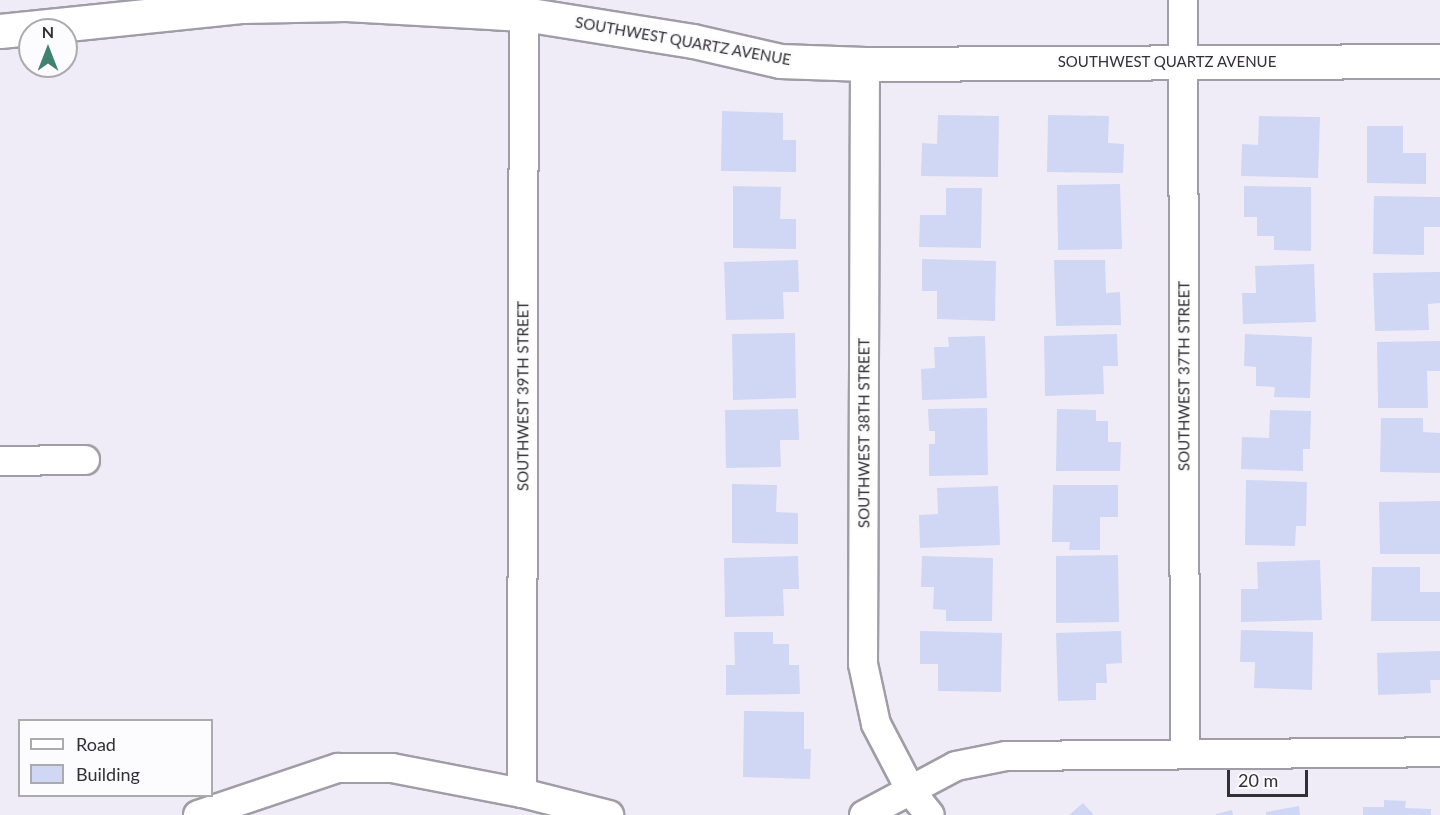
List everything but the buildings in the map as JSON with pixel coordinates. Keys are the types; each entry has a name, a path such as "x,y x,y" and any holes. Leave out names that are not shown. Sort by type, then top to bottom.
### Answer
{"street":[{"name":"SOUTHWEST 37TH STREET","path":"1183,0 1185,752"},
{"name":"SOUTHWEST QUARTZ AVENUE","path":"0,31 241,6 346,4 524,7 780,60 865,64 1440,61"},
{"name":"SOUTHWEST 39TH STREET","path":"522,793 524,7"},
{"name":"SOUTHWEST 38TH STREET","path":"865,64 864,664 876,724 912,793"},
{"path":"0,461 85,460"},
{"path":"864,815 912,793 956,766 1006,756 1185,752 1440,752"},
{"path":"198,815 338,768 392,768 522,793 609,815"},
{"path":"912,793 930,815"}]}
